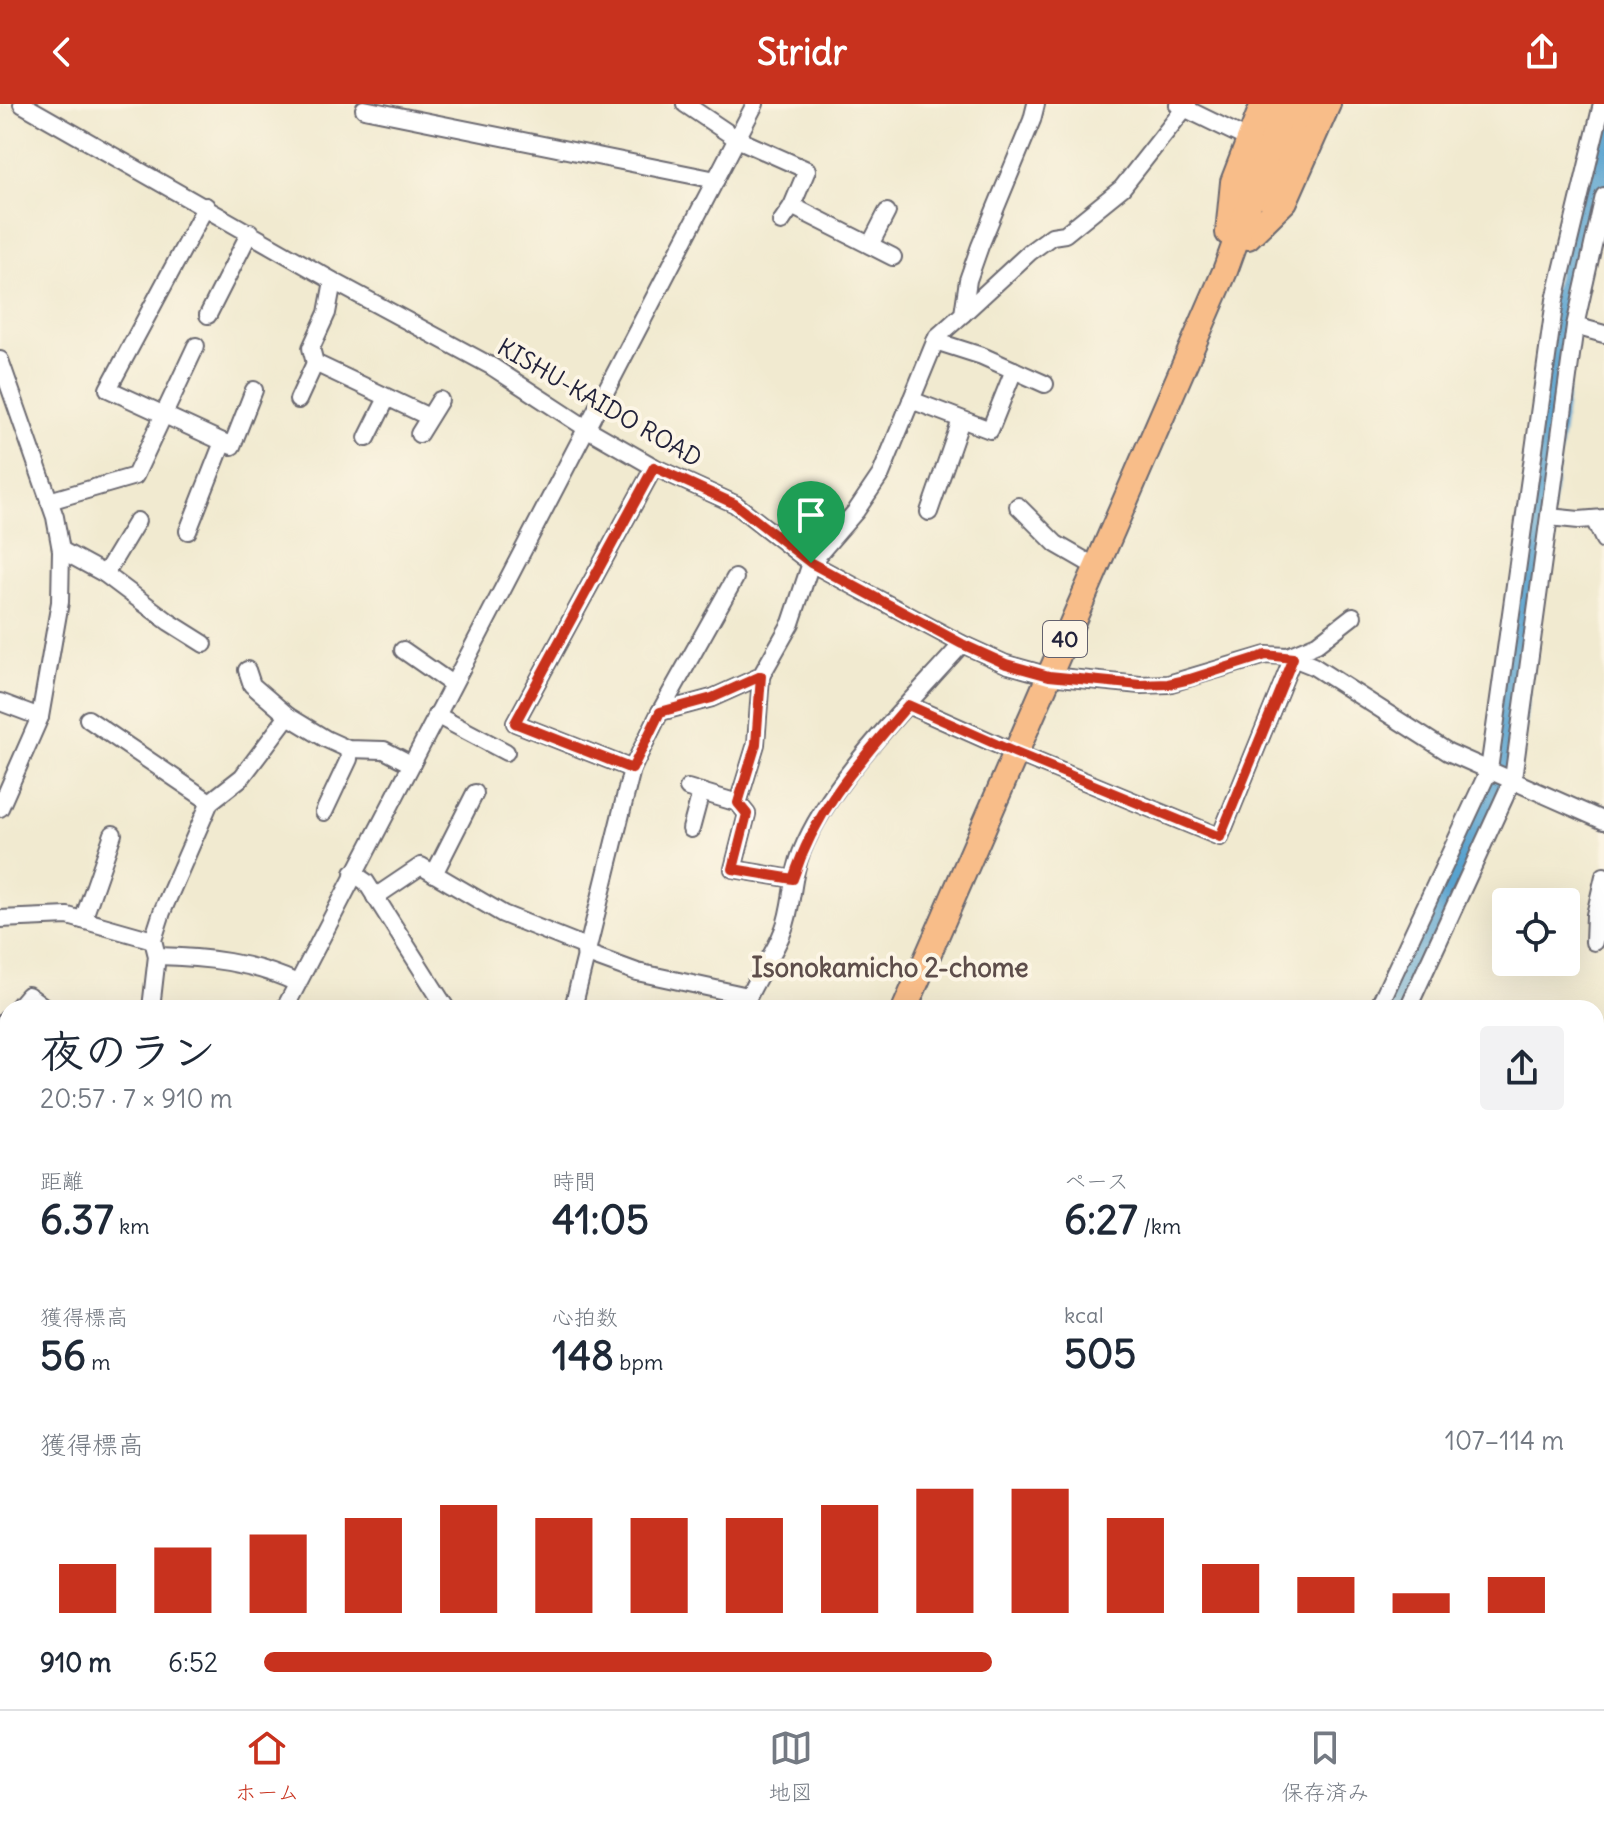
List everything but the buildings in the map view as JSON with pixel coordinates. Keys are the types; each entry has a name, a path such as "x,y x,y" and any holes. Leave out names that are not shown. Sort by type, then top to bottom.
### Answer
{"main road":[{"path":"1225,271 1233,182 1263,104"},
{"name":"40","path":"908,1000 1225,271 1285,104"},
{"name":"40","path":"1225,271 1248,237 1306,104"},
{"path":"1248,237 1285,201 1328,104"}],"street":[{"name":"KISHU-KAIDO ROAD","path":"22,104 333,281 491,366 586,428 654,467 735,504 811,563 962,644 1006,664 1049,676 1140,685 1168,684 1266,655 1290,657"},
{"path":"685,104 737,139 807,170 792,206 781,222"},
{"path":"289,1000 755,104"},
{"path":"963,314 968,280 1036,104"},
{"path":"1382,1000 1500,774 1555,300 1599,136 1602,104"},
{"path":"738,803 756,744 761,676 791,623 811,563 856,511 881,474 935,341 1030,252 1052,236 1065,234 1122,188 1183,105 1248,139"},
{"path":"364,109 716,180"},
{"path":"1411,1000 1500,774 1549,517 1575,326 1601,226 1604,196"},
{"path":"206,206 108,389 232,446 254,390"},
{"path":"792,206 893,257"},
{"path":"870,245 887,212"},
{"path":"208,315 250,232"},
{"path":"298,400 315,363 311,348 327,313 333,281"},
{"path":"1575,326 1604,334"},
{"path":"935,341 1045,384"},
{"path":"49,501 135,476 196,346"},
{"path":"0,360 49,501 61,550 60,602 40,717 4,790 0,808"},
{"path":"315,363 429,417"},
{"path":"911,400 990,430 1014,370"},
{"path":"367,438 387,398"},
{"path":"419,434 440,400"},
{"path":"929,512 961,420"},
{"path":"188,531 223,442"},
{"path":"632,769 515,723 654,467"},
{"path":"1018,506 1056,544 1096,567"},
{"path":"1549,517 1599,518 1604,540"},
{"path":"105,574 137,521"},
{"path":"61,550 105,574 204,644"},
{"path":"575,1000 632,769 660,712 735,578"},
{"path":"908,705 1220,837 1290,657 1317,644 1353,616"},
{"path":"747,1000 784,930 793,879 801,853 818,818 848,774 962,644"},
{"path":"403,650 452,684"},
{"path":"1290,657 1313,666 1448,752 1604,821"},
{"path":"247,670 252,685 288,716 326,739 348,749 384,750 411,764"},
{"path":"660,712 712,698 761,676"},
{"path":"0,702 40,717"},
{"path":"436,715 506,752"},
{"path":"152,1000 155,948 162,912 210,802 242,777 288,716"},
{"path":"88,719 210,802"},
{"path":"324,812 349,759 348,749"},
{"path":"691,829 695,790 738,803 747,814 733,869 793,879"},
{"path":"434,874 475,793"},
{"path":"83,920 113,834"},
{"path":"375,897 421,866 503,914 637,972 739,1000"},
{"path":"353,873 366,882 441,1000"},
{"path":"1594,942 1595,915 1604,876"},
{"path":"0,919 68,916 155,948 275,973 297,983"}],"waterway":[{"path":"1397,1000 1498,785 1506,760 1564,311 1604,139"}],"district":[{"name":"Isonokamicho 2-chome","path":"890,967"}],"route":[{"path":"654,467 735,504 811,563 962,644 1006,664 1049,676 1140,685 1168,684 1266,655 1293,658 1220,837 908,705 848,774 818,818 801,853 793,879 733,869 747,814 738,803 756,744 761,676 712,698 660,712 632,769 515,723 654,467"}]}
